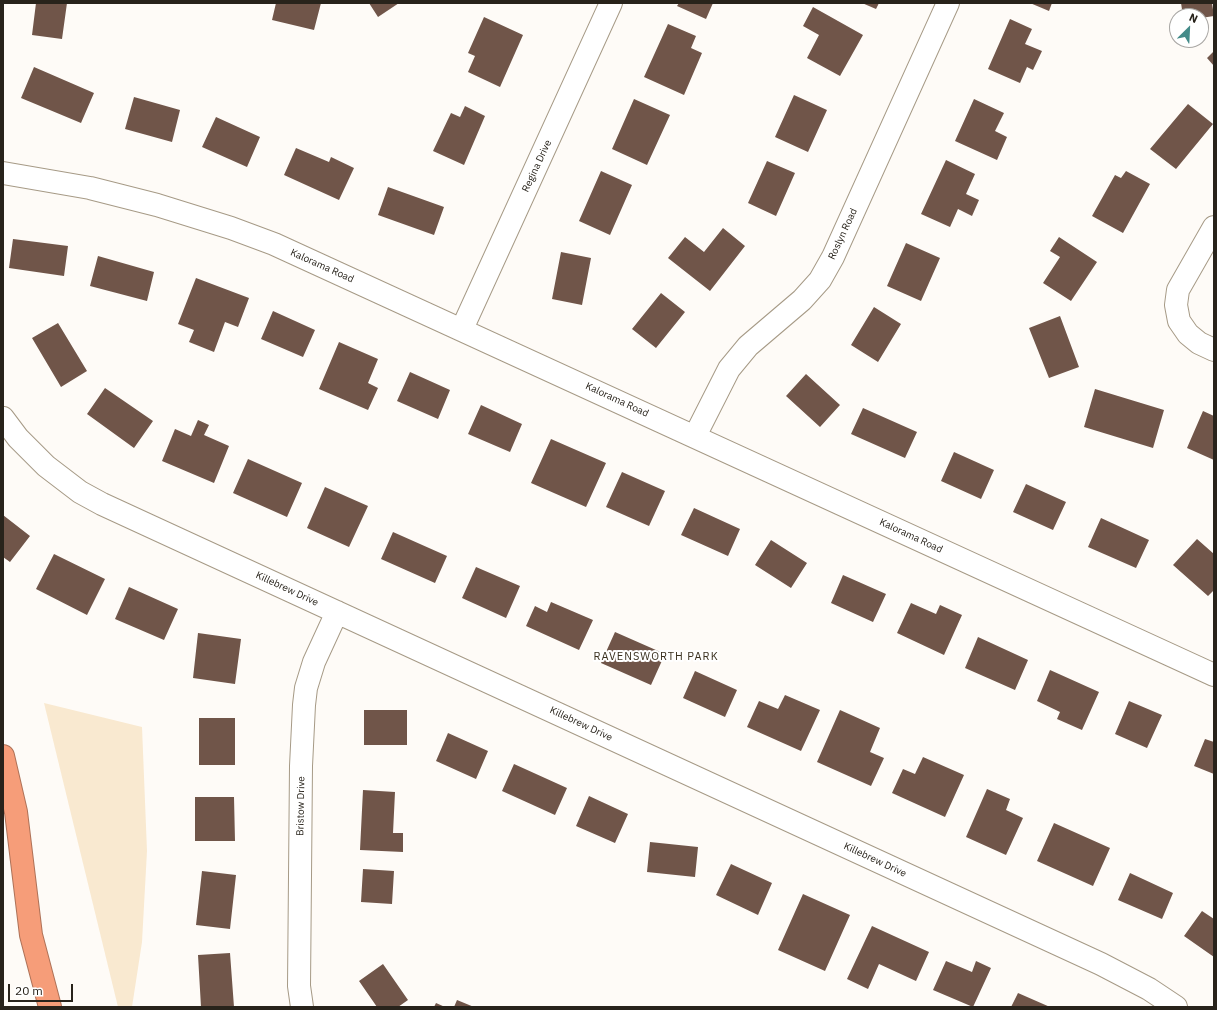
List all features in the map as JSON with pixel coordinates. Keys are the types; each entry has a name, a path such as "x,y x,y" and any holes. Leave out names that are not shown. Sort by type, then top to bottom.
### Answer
{"highway":[{"path":"3,756 16,812 31,935 50,1007"}],"street":[{"name":"Regina Drive","path":"462,330 611,3"},
{"name":"Roslyn Road","path":"695,436 729,369 748,346 802,300 820,280 833,257 948,3"},
{"name":"Kalorama Road","path":"3,173 90,188 156,205 231,228 274,244 1214,675"},
{"path":"1214,227 1178,290 1176,305 1179,321 1188,334 1199,343 1214,350"},
{"name":"Killebrew Drive","path":"3,418 18,438 46,466 86,495 102,504 1101,964 1149,990 1176,1007"},
{"name":"Bristow Drive","path":"302,1007 299,978 301,766 304,705 306,688 314,662 337,612"}],"shaded area":[{"path":"44,703 142,727 147,851 142,942 132,1007 118,1007"}],"building":[{"path":"36,3 67,3 62,39 32,35"},
{"path":"276,3 321,3 314,30 272,20"},
{"path":"369,3 399,3 378,17"},
{"path":"679,3 713,3 706,19 677,6"},
{"path":"862,3 879,3 876,9"},
{"path":"1030,3 1052,3 1049,11"},
{"path":"1181,3 1212,3 1214,16 1209,17 1209,8 1182,8"},
{"path":"813,7 863,35 840,76 807,58 819,35 803,26"},
{"path":"484,17 523,35 500,87 468,72 475,56 468,53"},
{"path":"1010,19 1032,29 1025,44 1042,51 1033,70 1027,67 1020,83 988,69"},
{"path":"668,24 696,36 691,48 702,53 684,95 644,77"},
{"path":"1214,51 1214,66 1207,58"},
{"path":"34,67 94,93 81,123 21,98"},
{"path":"794,95 827,110 808,152 775,137"},
{"path":"134,97 180,110 172,142 125,129"},
{"path":"634,99 670,115 647,165 612,149"},
{"path":"974,99 1004,113 995,131 1007,137 997,160 955,141"},
{"path":"1188,104 1213,124 1176,169 1150,149"},
{"path":"465,106 485,116 464,165 433,151 451,113 460,117"},
{"path":"216,117 260,137 247,167 202,147"},
{"path":"296,148 329,162 331,157 354,168 339,200 284,175"},
{"path":"946,160 975,174 966,194 979,200 972,216 958,209 950,227 921,214"},
{"path":"767,161 795,173 776,216 748,203"},
{"path":"601,171 632,185 610,235 579,221"},
{"path":"1126,171 1150,184 1123,233 1092,216 1115,175 1121,178"},
{"path":"388,187 444,207 434,235 378,215"},
{"path":"723,228 745,246 710,291 668,258 685,237 704,252"},
{"path":"1059,237 1097,262 1071,301 1043,283 1060,257 1050,251"},
{"path":"13,239 68,246 64,276 9,268"},
{"path":"906,243 940,258 921,301 887,286"},
{"path":"561,252 591,258 582,305 552,299"},
{"path":"98,256 154,272 147,301 90,286"},
{"path":"196,278 249,298 238,327 225,322 214,352 189,342 194,330 178,324"},
{"path":"661,293 685,312 656,348 632,329"},
{"path":"874,307 901,324 878,362 851,345"},
{"path":"273,311 315,330 303,357 261,339"},
{"path":"1060,316 1079,367 1049,378 1029,328"},
{"path":"58,323 87,371 61,387 32,338"},
{"path":"339,342 378,359 368,383 378,388 368,410 319,389"},
{"path":"410,372 450,390 438,419 397,401"},
{"path":"806,374 840,405 820,427 786,396"},
{"path":"105,388 153,421 134,448 87,414"},
{"path":"1095,389 1164,410 1153,448 1084,427"},
{"path":"481,405 522,424 510,452 468,434"},
{"path":"863,408 917,432 905,458 851,434"},
{"path":"1203,411 1214,416 1214,460 1187,448"},
{"path":"198,420 209,425 204,435 229,446 214,483 162,461 175,429 191,436"},
{"path":"551,439 606,463 586,507 531,483"},
{"path":"954,452 994,470 981,499 941,481"},
{"path":"248,459 302,483 287,517 233,493"},
{"path":"622,472 665,491 649,526 606,507"},
{"path":"1026,484 1066,502 1053,530 1013,512"},
{"path":"325,487 368,506 349,547 307,528"},
{"path":"694,508 740,529 728,556 681,535"},
{"path":"3,515 30,536 10,562 3,557"},
{"path":"1101,518 1149,540 1136,568 1088,547"},
{"path":"393,532 447,556 435,583 381,559"},
{"path":"1197,539 1214,554 1214,590 1208,596 1173,565"},
{"path":"771,540 807,563 791,588 755,565"},
{"path":"54,554 105,579 87,615 36,589"},
{"path":"476,567 520,586 506,618 462,598"},
{"path":"843,575 886,594 873,622 831,603"},
{"path":"129,587 178,609 164,640 115,619"},
{"path":"551,602 593,620 579,650 526,626 535,606 547,612"},
{"path":"911,603 936,614 940,605 962,615 944,655 897,633"},
{"path":"615,632 665,654 651,685 601,663"},
{"path":"198,633 241,639 235,684 193,678"},
{"path":"978,637 1028,660 1015,690 965,668"},
{"path":"1050,670 1099,692 1082,730 1057,719 1060,712 1037,701"},
{"path":"695,671 737,690 725,717 683,698"},
{"path":"785,695 820,710 801,751 747,727 759,701 778,709"},
{"path":"1129,701 1162,715 1147,748 1115,734"},
{"path":"364,710 407,710 407,745 364,745"},
{"path":"840,710 880,728 870,752 884,758 871,786 817,762"},
{"path":"199,718 235,718 235,765 199,765"},
{"path":"448,733 488,751 476,779 436,761"},
{"path":"1205,739 1214,742 1214,774 1194,766"},
{"path":"923,757 964,775 945,817 892,793 903,769 915,774"},
{"path":"514,764 567,788 555,815 502,791"},
{"path":"987,789 1010,799 1006,810 1023,818 1006,855 966,837"},
{"path":"363,790 395,792 393,833 403,833 403,852 360,850"},
{"path":"589,796 628,814 615,843 576,826"},
{"path":"195,797 234,797 235,841 195,841"},
{"path":"1054,823 1110,848 1093,886 1037,861"},
{"path":"650,842 698,847 695,877 647,872"},
{"path":"731,864 772,883 758,915 716,895"},
{"path":"363,869 394,871 392,904 361,902"},
{"path":"202,871 236,875 230,929 196,925"},
{"path":"1130,873 1173,893 1162,919 1118,900"},
{"path":"803,894 850,915 825,971 778,950"},
{"path":"1202,911 1214,919 1214,957 1184,936"},
{"path":"872,926 929,952 916,981 879,964 868,989 847,979"},
{"path":"230,953 234,1007 201,1007 198,955"},
{"path":"946,961 972,972 976,961 991,968 973,1007 933,990"},
{"path":"383,964 408,1000 398,1007 377,1007 359,981"},
{"path":"1018,993 1050,1007 1011,1007"},
{"path":"457,1000 474,1007 454,1007"},
{"path":"436,1003 445,1007 434,1007"}],"district":[{"name":"RAVENSWORTH PARK","path":"656,657"}]}
